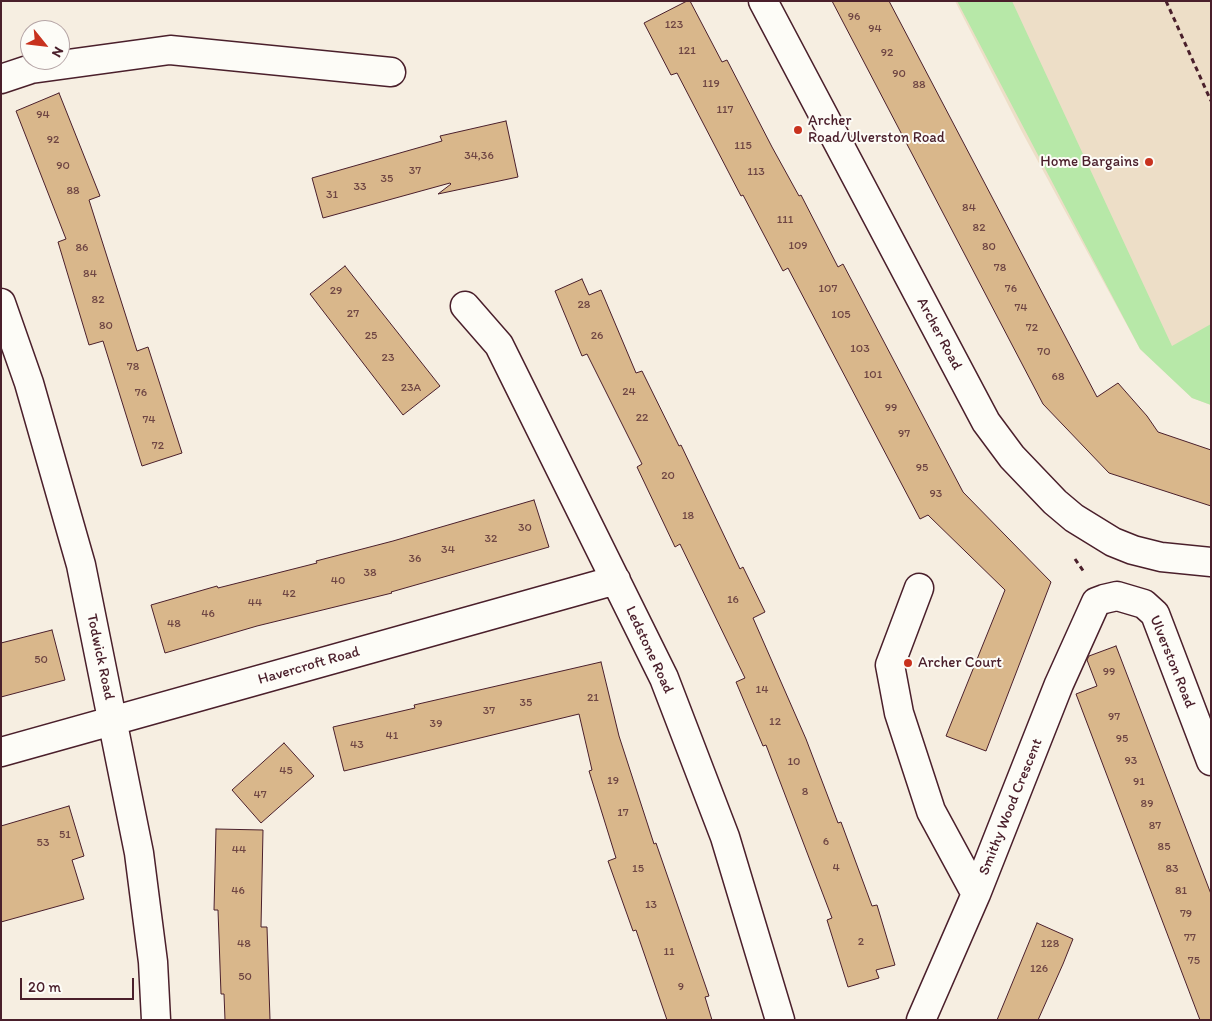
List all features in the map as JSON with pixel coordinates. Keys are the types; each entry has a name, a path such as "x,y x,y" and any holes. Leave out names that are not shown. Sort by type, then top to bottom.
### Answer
{"street":[{"name":"Archer Road","path":"764,1 986,422 1012,457 1045,492 1074,518 1113,542 1133,550 1161,557 1211,562"},
{"path":"1,79 31,69 170,50 391,72"},
{"name":"Todwick Road","path":"1,303 29,383 80,565 139,853 153,962 156,1020"},
{"name":"Ledstone Road","path":"465,306 499,345 664,678 725,837 780,1020"},
{"name":"Havercroft Road","path":"1,752 616,580"},
{"path":"919,588 890,665 899,713 931,811 976,894"},
{"name":"Ulverston Road","path":"1104,598 1117,596 1139,602 1148,607 1157,618 1211,761"},
{"name":"Smithy Wood Crescent","path":"921,1020 976,894 1059,684 1087,619 1094,604 1104,598"}],"path":[{"path":"1166,1 1211,101"}],"shaded area":[{"name":"Home Bargains","path":"955,1 1211,1 1211,405 1192,398 1140,349 1022,132"}],"green space":[{"path":"957,1 1012,1 1172,346 1211,324 1211,405 1192,398 1140,349"}],"building":[{"path":"690,1 722,62 727,60 838,267 843,264 963,492 1051,582 986,751 946,736 1005,590 928,515 920,519 788,268 783,271 743,195 741,196 677,73 671,75 644,23"},
{"path":"832,1 889,1 1097,397 1118,383 1147,416 1158,432 1211,450 1211,506 1109,473 1043,404"},
{"path":"59,93 100,196 89,200 137,351 148,347 182,453 142,466 103,341 89,345 58,242 66,239 16,111"},
{"path":"506,121 518,177 438,194 450,183 323,218 312,178 442,141 440,136"},
{"path":"345,266 440,386 403,415 310,294"},
{"path":"582,279 589,295 601,290 636,373 642,371 679,446 681,445 740,569 743,567 765,612 753,618 806,739 838,823 841,822 872,906 877,905 895,965 876,970 879,978 848,987 827,920 832,918 766,745 763,746 736,682 745,678 680,544 675,547 637,467 642,464 587,354 582,356 555,291"},
{"path":"534,500 549,547 392,593 257,626 165,653 151,605 217,586 218,588 317,563 316,561"},
{"path":"52,630 65,680 1,697 1,643"},
{"path":"1116,646 1211,894 1211,1020 1200,1020 1076,694 1097,686 1087,660 1089,656"},
{"path":"601,662 619,736 654,844 656,843 709,996 705,997 712,1020 667,1020 636,930 633,931 608,861 616,858 589,771 592,770 579,714 344,771 333,727 415,708 414,705"},
{"path":"284,743 314,776 261,823 232,790"},
{"path":"69,806 84,856 72,860 84,899 1,922 1,826"},
{"path":"216,829 263,830 261,927 267,927 270,1020 225,1020 224,994 221,994 218,910 214,910"},
{"path":"1037,923 1073,939 1063,964 1038,1020 997,1020"}],"place":[{"name":"Archer Road/Ulverston Road","path":"798,130"},
{"name":"Home Bargains","path":"1149,162"},
{"name":"Archer Court","path":"908,663"}]}
